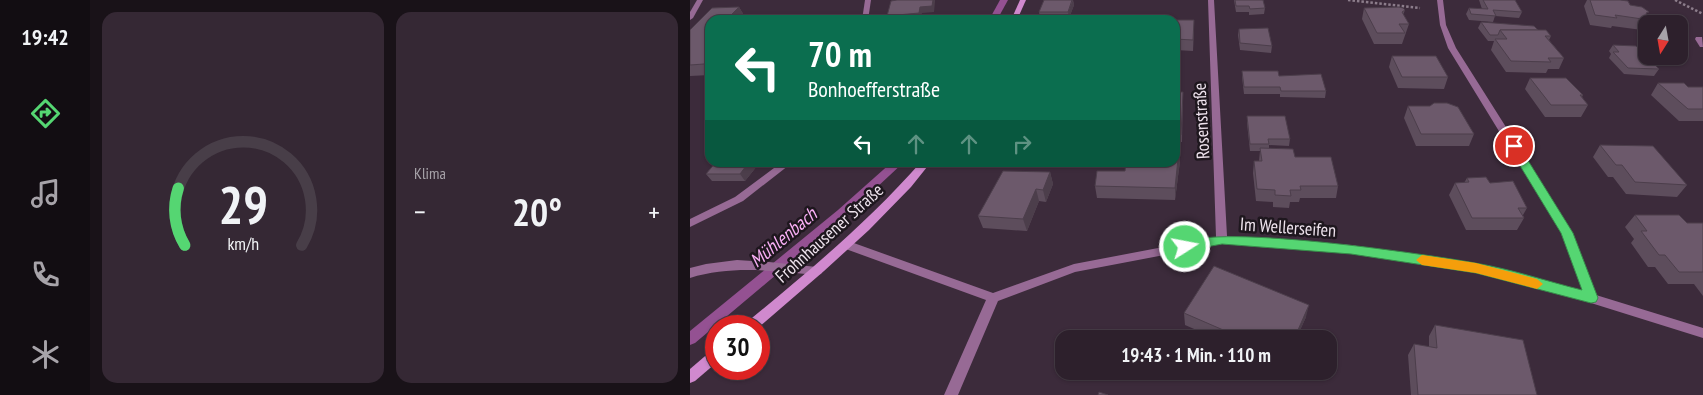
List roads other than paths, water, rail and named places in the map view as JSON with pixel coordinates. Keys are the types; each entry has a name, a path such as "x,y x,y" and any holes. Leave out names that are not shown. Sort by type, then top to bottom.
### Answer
{"main road":[{"path":"1016,15 1023,0"},
{"name":"Frohnhausener Straße","path":"764,315 847,245 903,190 923,167"},
{"path":"690,377 705,364"}],"street":[{"path":"690,18 700,0"},
{"path":"866,15 868,0"},
{"name":"Rosenstraße","path":"1212,0 1222,240"},
{"path":"1440,5 1444,25 1452,48 1566,233 1591,298"},
{"path":"690,223 739,199 782,167"},
{"name":"Im Wellerseifen","path":"993,298 1074,268 1222,240 1351,249 1476,268 1591,298 1703,332"},
{"path":"847,245 993,298 951,395"},
{"path":"690,273 708,266 747,264 817,271"}],"waterway":[{"name":"Mühlenbach","path":"996,15 1004,0"},
{"name":"Mühlenbach","path":"690,339 842,213 893,167"}]}
